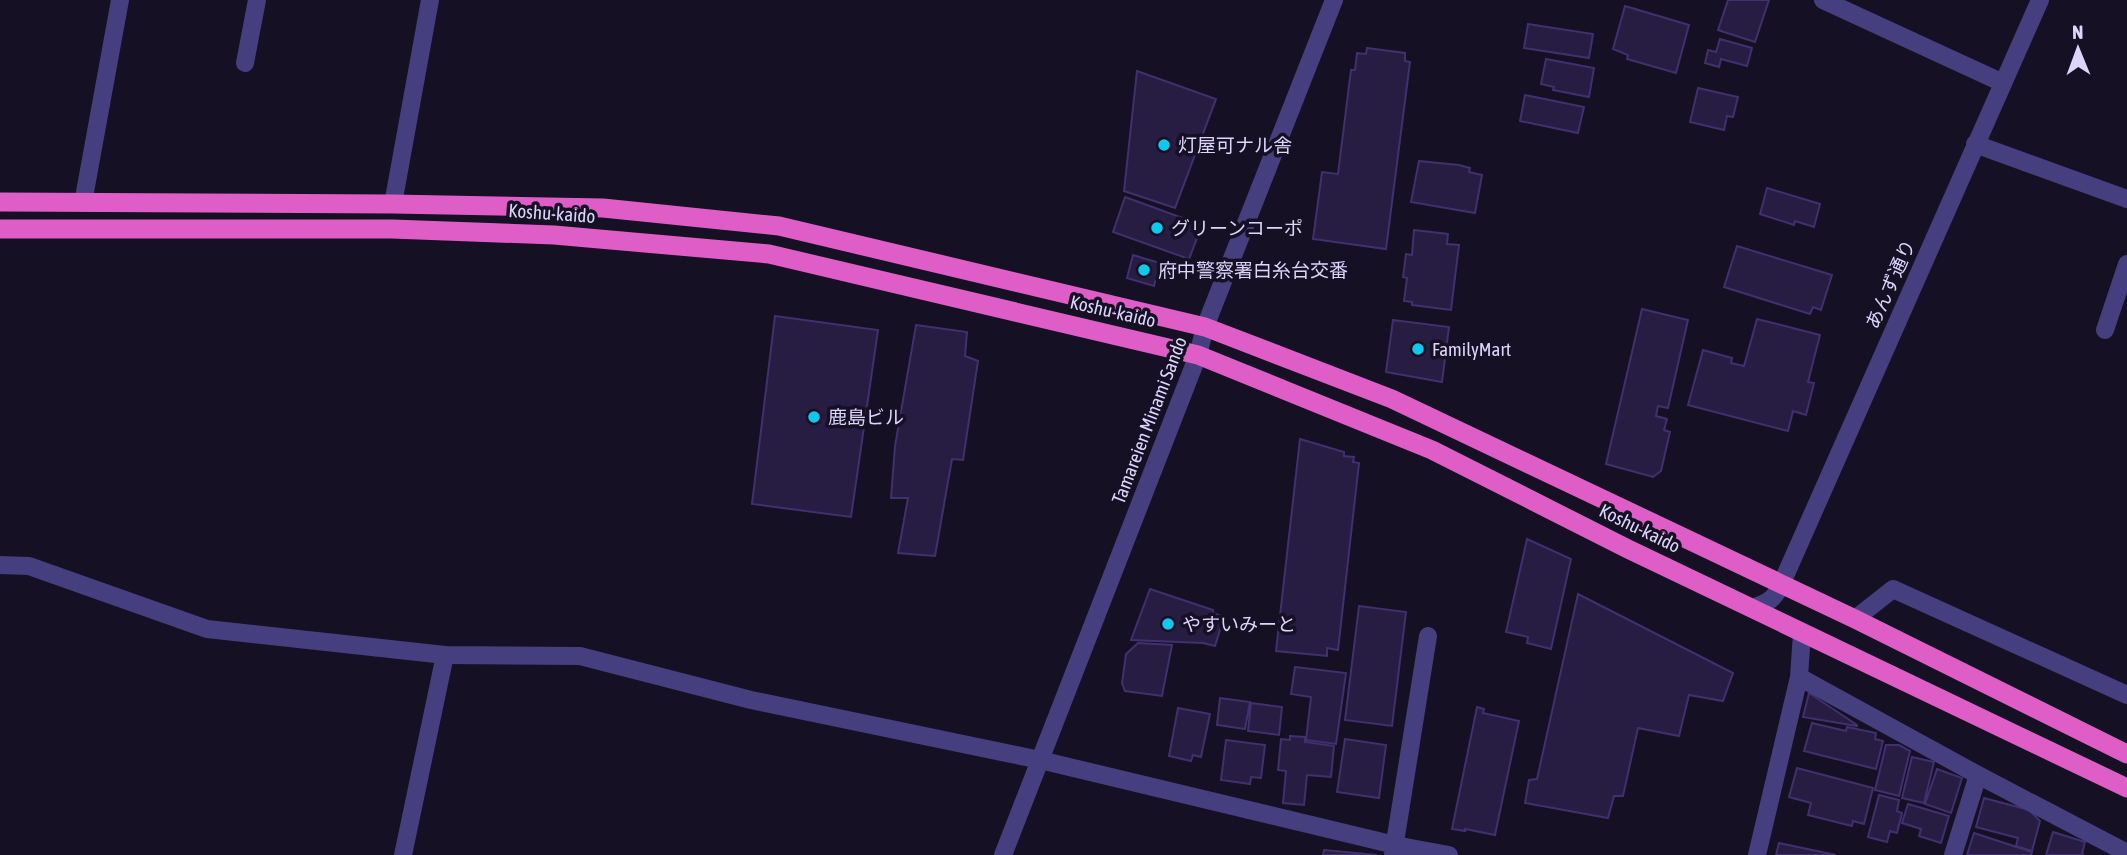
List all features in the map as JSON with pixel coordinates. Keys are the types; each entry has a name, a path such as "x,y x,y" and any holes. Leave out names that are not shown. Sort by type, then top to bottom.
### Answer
{"highway":[{"name":"Koshu-kaido","path":"0,202 603,208 779,226 1205,327 1392,399 1855,619 2127,754"},
{"name":"Koshu-kaido","path":"0,229 406,229 554,235 769,254 1198,355 1432,450 1628,548 2127,788"}],"street":[{"path":"83,203 120,0"},
{"path":"245,63 257,0"},
{"path":"393,204 430,0"},
{"name":"Tamareien Minami Sando","path":"1003,855 1198,355 1205,327 1334,0"},
{"path":"1823,0 2003,83"},
{"name":"あんず通り","path":"1781,586 2040,0"},
{"path":"1975,144 2127,199"},
{"path":"2105,330 2127,264"},
{"path":"0,565 29,566 206,629 445,654 580,656 751,700 1040,760 1394,850 1449,855"},
{"path":"1755,607 1769,602 1781,586"},
{"path":"1855,619 1893,589 2127,695"},
{"path":"1757,855 1799,677 1802,632"},
{"path":"1394,850 1428,636"},
{"path":"403,855 445,654"},
{"path":"1799,677 2127,853"},
{"path":"1953,855 1978,775"}],"building":[{"path":"1728,0 1769,0 1755,42 1718,30"},
{"path":"1625,6 1689,25 1676,73 1627,59 1628,55 1613,49"},
{"path":"1528,24 1593,34 1589,58 1524,48"},
{"path":"1720,39 1752,48 1747,66 1721,59 1719,67 1705,63 1708,50 1716,52"},
{"path":"1367,48 1405,53 1405,61 1410,62 1386,249 1313,239 1322,172 1338,174 1351,70 1355,70 1357,53 1366,54"},
{"path":"1546,59 1594,68 1589,97 1553,90 1554,87 1541,84"},
{"name":"灯屋可ナル舎","path":"1137,71 1216,99 1175,208 1124,191"},
{"path":"1698,88 1738,97 1733,117 1727,116 1724,130 1690,122"},
{"path":"1525,95 1584,107 1578,133 1520,121"},
{"path":"1419,161 1459,165 1470,168 1469,172 1482,175 1475,213 1411,202"},
{"path":"1767,188 1820,204 1814,227 1795,221 1794,225 1760,214"},
{"name":"グリーンコーポ","path":"1125,197 1202,225 1189,259 1113,232"},
{"path":"1414,230 1448,234 1447,244 1459,245 1451,310 1412,305 1412,302 1404,301 1406,254 1412,255"},
{"path":"1737,246 1832,275 1821,310 1813,307 1810,314 1724,287"},
{"name":"府中警察署白糸台交番","path":"1133,255 1166,265 1164,271 1158,269 1154,286 1127,278"},
{"path":"1642,309 1688,320 1668,408 1658,406 1656,416 1667,419 1664,430 1670,432 1661,471 1653,477 1606,464"},
{"name":"鹿島ビル","path":"775,316 878,330 851,517 752,504"},
{"path":"1757,319 1820,335 1808,382 1814,383 1806,415 1793,411 1788,431 1688,405 1703,350 1732,358 1731,363 1744,366"},
{"name":"FamilyMart","path":"1393,320 1449,327 1442,382 1386,372"},
{"path":"916,325 967,332 965,356 978,361 963,460 952,459 935,556 898,553 908,498 891,498 895,446"},
{"path":"1300,439 1344,452 1344,456 1354,457 1353,462 1359,463 1338,650 1327,648 1327,656 1276,651"},
{"path":"1527,539 1571,559 1551,649 1527,643 1528,637 1506,632"},
{"path":"1150,589 1213,610 1213,613 1224,617 1215,646 1203,643 1131,640"},
{"path":"1578,594 1733,673 1723,701 1689,695 1679,736 1638,728 1623,796 1614,796 1608,818 1525,803 1529,780 1537,779"},
{"path":"1359,606 1406,612 1392,726 1345,720"},
{"path":"1138,643 1172,645 1162,696 1125,691 1122,683 1126,654"},
{"path":"1295,667 1346,673 1336,744 1306,740 1311,697 1291,694"},
{"path":"1809,693 1857,725 1857,726 1803,717"},
{"path":"1220,698 1250,702 1245,729 1217,725"},
{"path":"1251,703 1282,707 1279,735 1248,731"},
{"path":"1477,707 1484,709 1483,713 1519,721 1495,835 1452,829"},
{"path":"1178,708 1210,714 1201,757 1193,755 1191,761 1169,756"},
{"path":"1812,723 1846,731 1847,727 1876,733 1875,739 1883,741 1876,769 1804,751"},
{"path":"1290,736 1305,737 1305,742 1334,746 1331,777 1307,775 1304,805 1283,803 1286,771 1278,770 1281,739 1290,740"},
{"path":"1345,739 1386,745 1379,798 1337,792"},
{"path":"1226,740 1265,745 1261,778 1251,777 1250,784 1221,780"},
{"path":"1886,745 1899,745 1910,751 1899,796 1875,790"},
{"path":"1912,757 1934,762 1924,803 1902,798"},
{"path":"1797,768 1873,788 1864,824 1853,821 1852,826 1808,815 1811,803 1789,797"},
{"path":"1937,769 1962,778 1951,813 1925,804"},
{"path":"1879,795 1899,800 1897,811 1902,813 1897,833 1890,831 1887,842 1868,837"},
{"path":"1984,798 2029,810 2040,821 2032,851 2016,846 2018,838 1976,827"},
{"path":"1908,804 1949,816 1941,843 1919,836 1921,829 1902,823"},
{"path":"2053,832 2085,842 2084,855 2046,855"},
{"path":"1974,833 2032,852 2031,855 1967,855"},
{"path":"1779,843 1836,855 1776,855"},
{"path":"1324,850 1377,855 1323,855"}],"place":[{"name":"灯屋可ナル舎","path":"1164,145"},
{"name":"グリーンコーポ","path":"1157,228"},
{"name":"府中警察署白糸台交番","path":"1144,270"},
{"name":"FamilyMart","path":"1418,349"},
{"name":"鹿島ビル","path":"814,417"},
{"name":"やすいみーと","path":"1168,624"}]}
